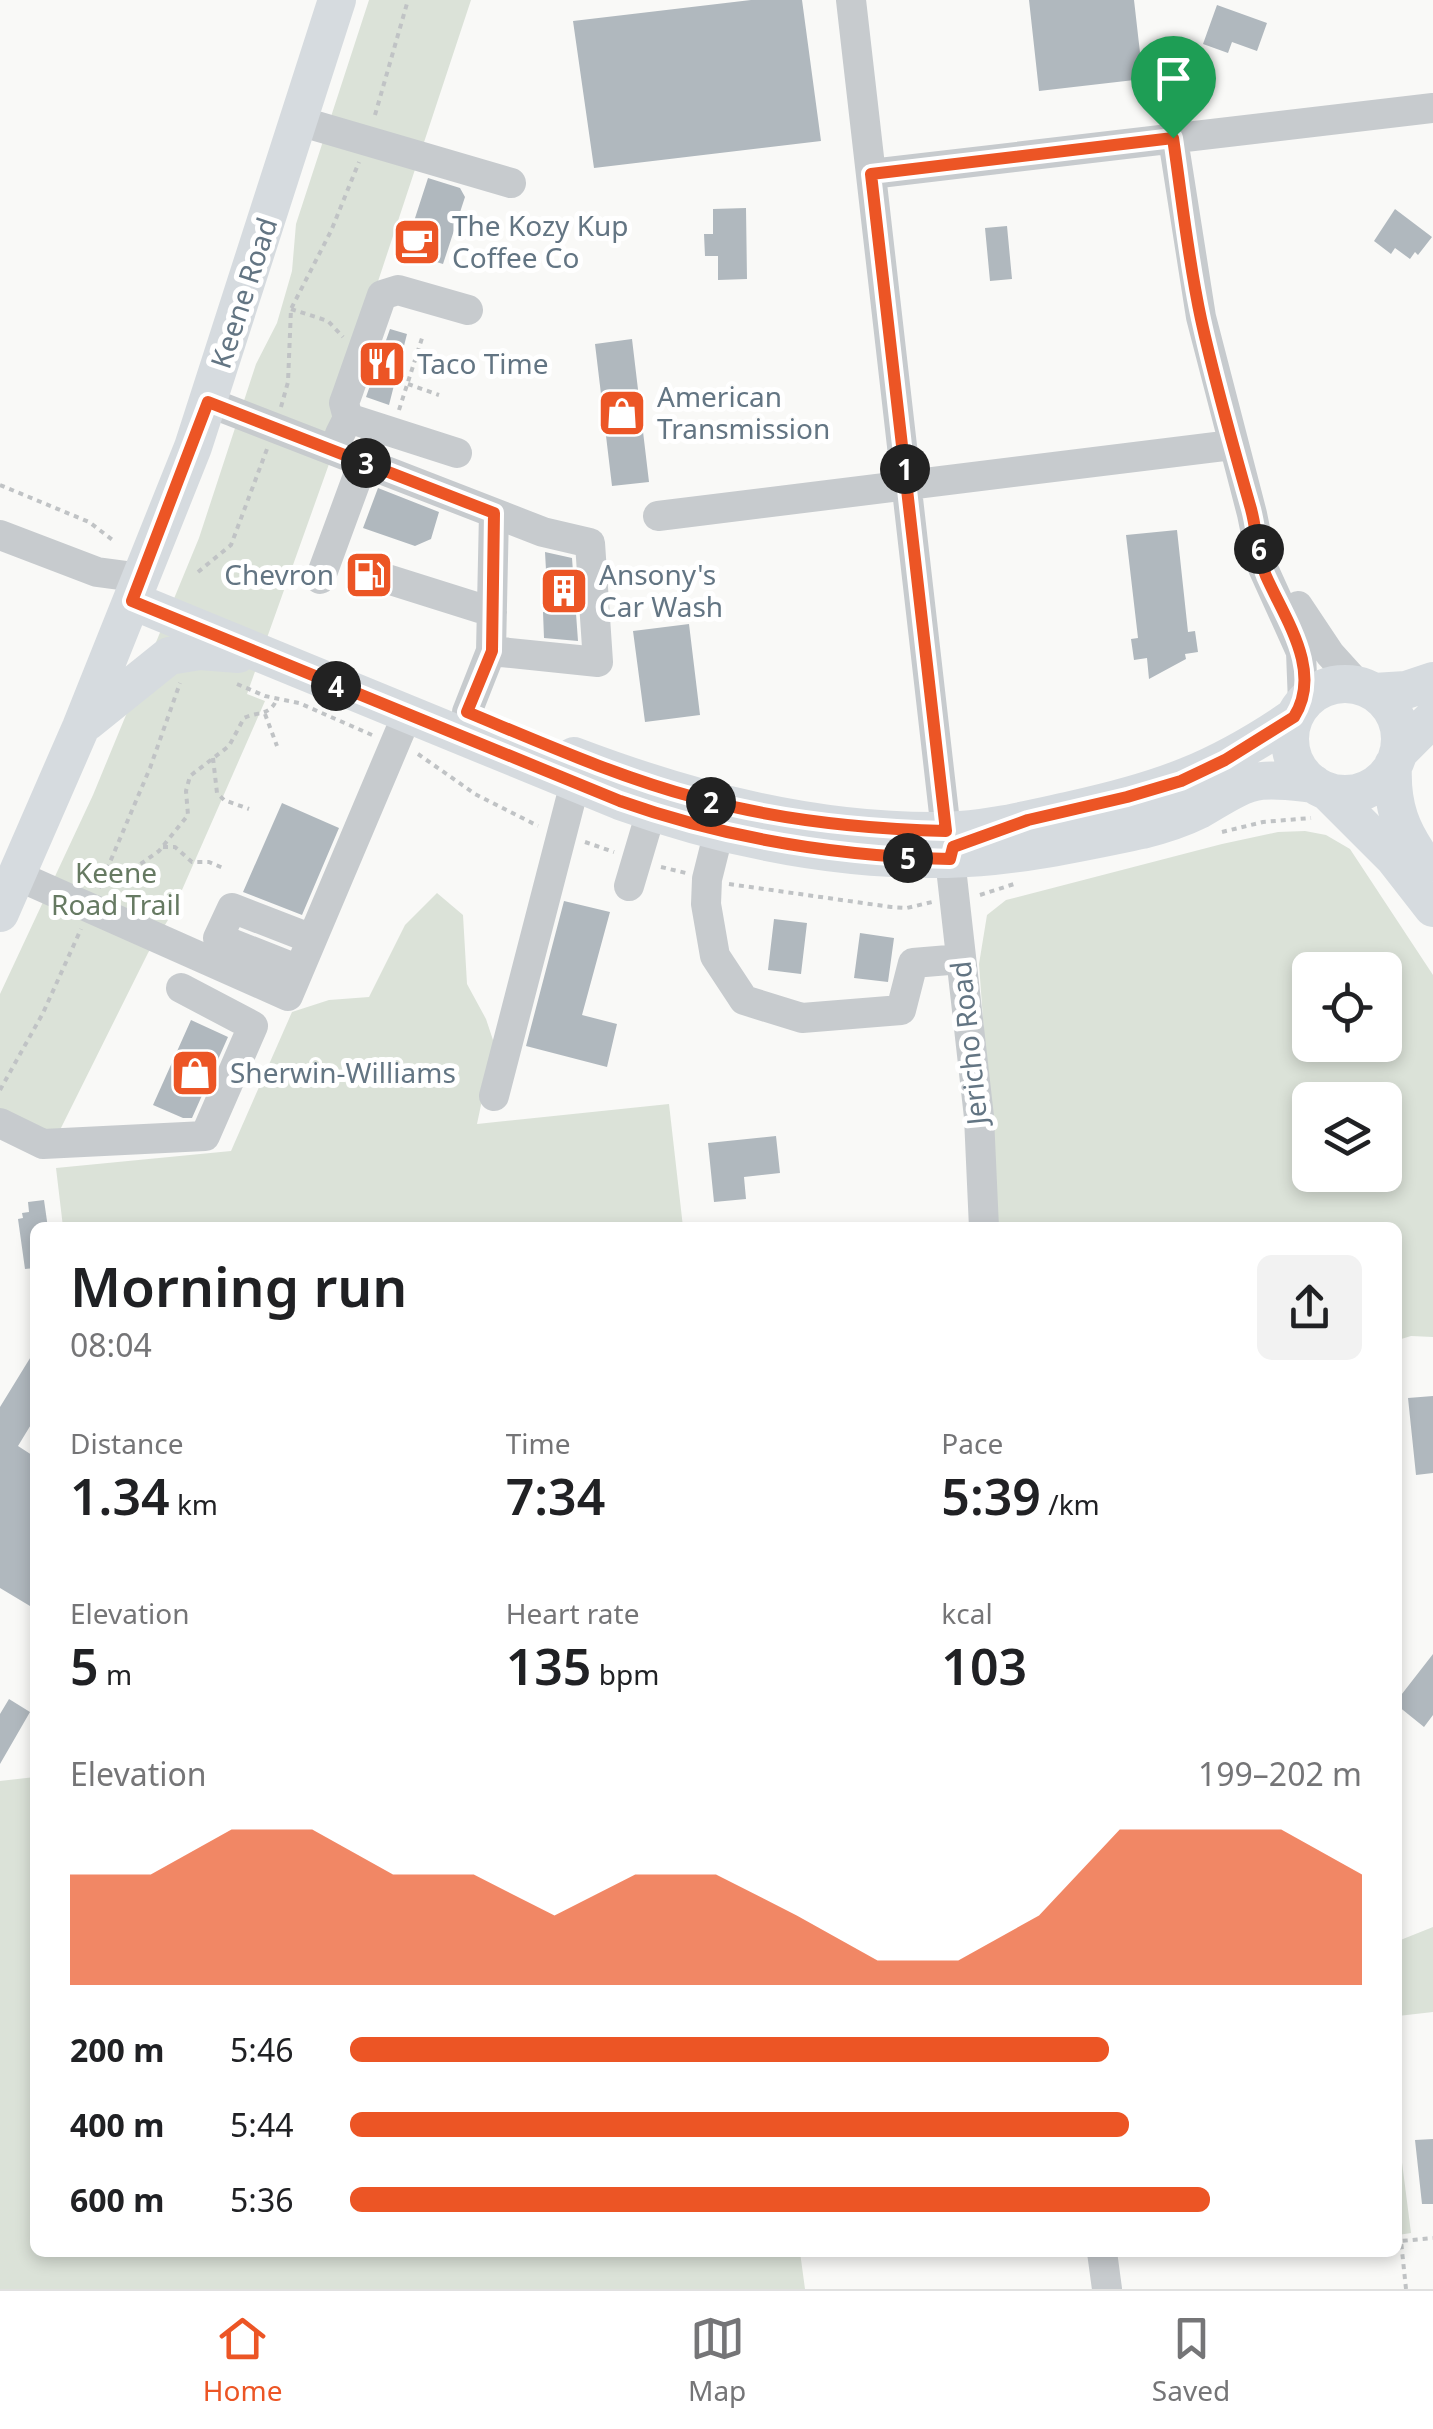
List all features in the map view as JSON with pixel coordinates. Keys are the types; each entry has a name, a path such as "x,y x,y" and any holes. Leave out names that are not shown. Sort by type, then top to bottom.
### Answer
{"main road":[{"name":"Keene Road","path":"0,913 81,727 208,402 337,0"},
{"path":"137,589 258,654 651,812 719,831 836,853 948,845 1048,848 1183,818 1237,788 1259,781 1342,794 1372,787 1433,718"},
{"path":"137,589 695,798 948,845"},
{"path":"81,727 169,656 200,651 258,654"},
{"path":"948,845 950,851 958,844 1028,820 1181,781 1225,760 1328,686 1406,690 1433,680"},
{"path":"1366,688 1387,703 1396,718 1400,736 1392,784 1399,823 1433,876"},
{"path":"1298,710 1290,732 1294,762 1394,858 1433,908"}],"street":[{"name":"Jericho Road","path":"851,0 979,1118 984,1222"},
{"path":"871,174 1433,108"},
{"path":"299,121 511,182"},
{"path":"1173,138 1201,317 1232,446 1263,568 1301,652 1298,710"},
{"path":"331,450 348,418 344,404 382,295 398,290 468,310"},
{"path":"208,402 543,532 590,543 598,662 492,651"},
{"path":"348,418 457,453"},
{"path":"658,516 1232,446"},
{"path":"363,462 323,570 370,574 492,612"},
{"path":"467,712 492,651 494,513"},
{"path":"1252,514 1310,628 1366,688"},
{"path":"0,535 137,589"},
{"path":"18,876 288,996 407,714"},
{"path":"494,1096 575,783"},
{"path":"640,875 651,812"},
{"path":"719,831 707,879 706,904 715,956 744,1000 802,1018 901,1010 913,963 961,959"},
{"path":"299,970 218,938 232,908 312,939"},
{"path":"0,1123 43,1144 205,1136 254,1026 181,988"},
{"path":"1103,2257 1108,2289"}],"path":[{"path":"198,572 231,545 274,429 288,382 291,309 331,231 368,140 408,0"},
{"path":"408,384 440,395"},
{"path":"0,485 89,522 114,541"},
{"path":"0,1090 43,1014 91,908 150,768 181,680"},
{"path":"106,874 122,877 164,847 188,815 188,780 229,746 244,718 265,714 277,698"},
{"path":"265,714 277,746"},
{"path":"213,758 217,793 224,800 250,810"},
{"path":"575,839 619,853"},
{"path":"164,847 175,847 192,862 209,862 223,868"},
{"path":"640,875 690,874"},
{"path":"724,883 891,907 907,908 939,900"},
{"path":"1402,2242 1433,2238"},
{"path":"1402,2251 1406,2289"}],"green space":[{"name":"Keene Road Trail","path":"369,0 471,0 319,460 329,464 247,694 265,701 171,915 148,953 59,1132 0,1123 0,994 93,795 199,538 256,364 277,323 292,271 296,224"},
{"path":"1278,832 1326,835 1350,849 1433,975 1433,1337 1402,1339 1402,1222 998,1222 979,964 987,915 1006,900"},
{"path":"437,893 463,915 467,984 494,1043 477,1124 669,1104 682,1222 62,1222 56,1168 231,1151 292,1012 329,1000 369,997 405,925"},
{"path":"30,1778 30,2257 801,2257 805,2289 0,2289 0,1781"},
{"path":"1433,1927 1433,2012 1402,2016 1402,1939"},
{"path":"1402,2162 1411,2233 1402,2234"}],"building":[{"path":"751,0 802,0 821,141 594,168 573,21"},
{"path":"1029,0 1134,0 1143,79 1039,91"},
{"path":"1217,5 1267,23 1257,51 1232,42 1228,53 1203,44"},
{"path":"428,178 460,188 465,197 443,264 404,252"},
{"path":"746,208 747,279 718,280 718,256 705,256 704,234 713,234 713,209"},
{"path":"1395,209 1432,237 1410,259 1395,248 1391,254 1374,241"},
{"path":"1007,226 1012,279 990,281 985,228"},
{"path":"390,329 407,334 389,405 366,397"},
{"name":"American Transmission","path":"632,339 649,482 612,486 595,344"},
{"path":"378,488 439,512 431,539 415,546 363,528"},
{"path":"1177,530 1188,632 1195,631 1198,652 1185,654 1186,659 1149,679 1147,658 1134,660 1131,639 1138,638 1126,535"},
{"name":"Ansony's Car Wash","path":"545,552 572,558 578,641 544,638 543,612 552,612"},
{"path":"689,624 700,715 645,722 633,631"},
{"path":"282,803 339,828 302,915 243,892"},
{"path":"564,901 610,912 582,1015 617,1024 607,1067 526,1046"},
{"path":"774,919 807,923 801,974 768,970"},
{"path":"860,933 894,938 888,982 854,978"},
{"name":"Sherwin-Williams","path":"191,1020 228,1037 192,1118 183,1118 153,1105"},
{"path":"776,1136 780,1173 744,1177 746,1199 714,1202 708,1143"},
{"path":"44,1200 47,1222 30,1222 30,1268 25,1269 18,1219 29,1212 28,1202"},
{"path":"30,1358 30,1426 18,1446 30,1454 30,1606 0,1588 0,1407"},
{"path":"1433,1396 1433,1473 1416,1475 1408,1398"},
{"path":"1433,1654 1433,1715 1424,1727 1402,1709 1402,1694"},
{"path":"9,1699 30,1712 0,1764 0,1714"},
{"path":"1433,2139 1433,2204 1422,2204 1415,2140"}],"tunnel":[{"path":"356,569 384,578"}],"place":[{"name":"The Kozy Kup Coffee Co","path":"417,242"},
{"name":"Taco Time","path":"382,364"},
{"name":"American Transmission","path":"622,413"},
{"name":"Chevron","path":"369,575"},
{"name":"Ansony's Car Wash","path":"564,591"},
{"name":"Sherwin-Williams","path":"195,1073"}],"route":[{"path":"1173,138 1187,243 1214,374 1263,568 1295,634 1304,666 1303,703 1294,717 1202,772 1158,789 1028,820 966,840 953,847 950,859 806,849 696,826 620,801 132,601 208,402 494,513 492,651 467,712 612,770 695,798 822,823 946,831 871,174 1173,138"}]}
